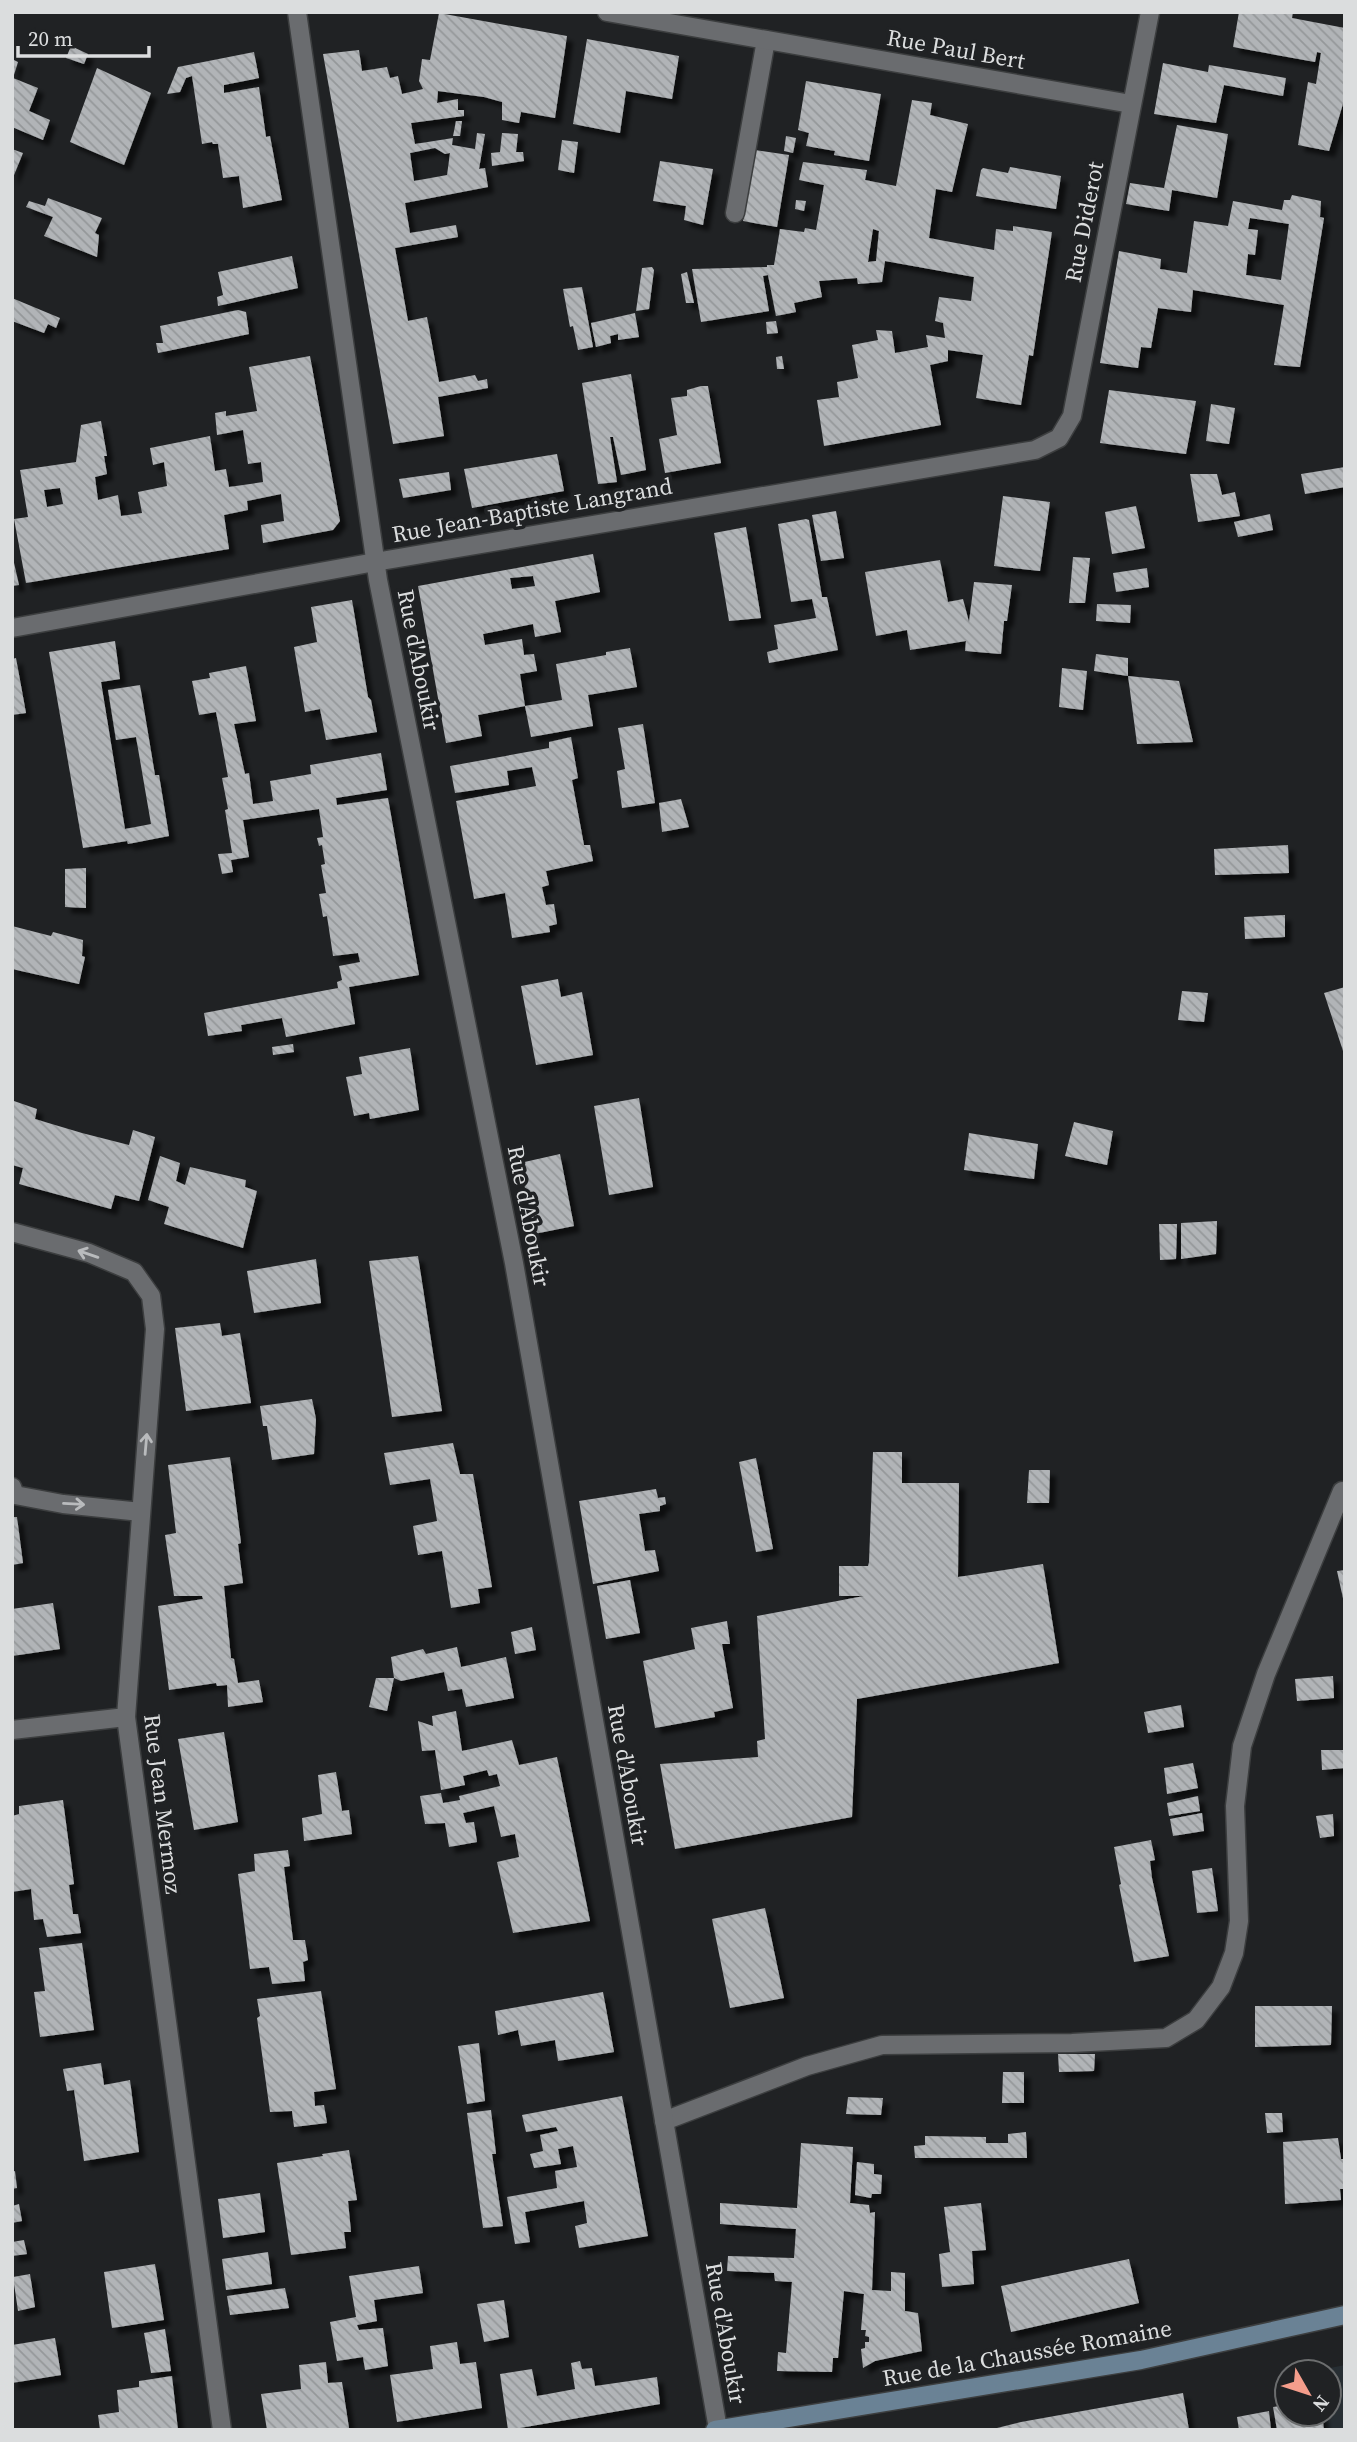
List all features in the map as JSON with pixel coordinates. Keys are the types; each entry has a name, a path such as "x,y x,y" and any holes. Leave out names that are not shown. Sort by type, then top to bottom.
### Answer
{"street":[{"name":"Rue d'Aboukir","path":"297,12 375,562 514,1263 717,2429"},
{"name":"Rue Paul Bert","path":"607,12 1131,104"},
{"name":"Rue Diderot","path":"1059,438 1072,416 1150,12"},
{"path":"734,213 766,40"},
{"name":"Rue Jean-Baptiste Langrand","path":"12,628 375,562 1034,450 1059,438"},
{"name":"Rue Jean Mermoz","path":"12,1232 89,1253 134,1272 151,1296 155,1329 126,1717 222,2430"},
{"path":"12,1487 15,1495 39,1500 141,1512"},
{"path":"664,2121 807,2066 882,2045 1072,2043 1166,2038 1196,2020 1221,1987 1234,1953 1239,1921 1235,1806 1242,1746 1266,1674 1342,1491"},
{"path":"12,1730 126,1717"},
{"name":"Rue de la Chaussée Romaine","path":"717,2429 1141,2360 1345,2315"}],"shaded area":[{"path":"1343,2365 1345,2430 1326,2430 1343,2428"}],"building":[{"path":"1239,12 1293,12 1292,18 1345,28 1345,97 1329,151 1298,145 1308,82 1316,84 1321,53 1317,52 1315,62 1233,47"},
{"path":"439,13 567,36 555,118 521,112 519,123 502,120 502,102 438,91 437,103 458,99 458,110 464,110 464,116 411,123 415,144 453,138 452,145 475,149 477,133 485,134 479,169 485,168 488,187 405,203 410,233 456,225 458,237 395,248 408,321 427,317 439,382 475,375 478,381 487,379 488,388 438,397 444,436 393,444 323,54 359,50 362,71 387,67 390,78 398,76 402,94 423,89 419,81 422,59 430,60","holes":["435,148 445,154 450,153 447,175 414,181 410,153"]},
{"path":"587,39 679,56 672,99 626,91 620,133 573,124"},
{"path":"71,46 88,54 84,64 66,58"},
{"path":"254,52 259,78 224,85 224,93 259,87 266,137 270,136 282,200 243,208 239,176 223,178 218,144 202,144 192,76 186,78 180,92 167,94 178,67"},
{"path":"12,59 18,62 13,78 38,88 29,111 50,120 43,140 12,127"},
{"path":"1163,63 1208,72 1209,65 1286,78 1283,96 1224,85 1216,123 1154,114"},
{"path":"97,68 151,93 124,165 70,142"},
{"path":"806,81 881,94 869,161 834,155 835,151 806,146 809,133 798,130"},
{"path":"912,100 932,103 930,115 968,124 952,192 936,189 929,238 994,250 996,229 1013,231 1013,226 1052,232 1033,356 1029,355 1021,405 976,398 983,355 948,350 948,361 930,365 941,425 824,446 817,400 839,397 837,382 858,378 852,345 878,340 876,330 892,331 895,353 928,347 926,335 945,338 943,323 935,321 939,297 971,301 974,277 885,261 882,282 858,284 857,278 819,281 822,297 794,303 796,312 776,316 768,275 763,276 769,311 701,322 692,269 774,265 780,229 804,232 805,228 816,230 824,185 799,180 803,162 867,170 865,180 896,186","holes":["873,229 879,231 876,261 868,262"]},
{"path":"456,121 462,121 460,136 453,136"},
{"path":"1177,125 1228,134 1217,198 1172,190 1169,211 1126,204 1130,183 1164,188"},
{"path":"502,133 518,134 516,152 523,152 524,161 492,166 491,153 500,152"},
{"path":"786,136 796,138 793,153 784,151"},
{"path":"562,140 578,142 574,173 558,170"},
{"path":"12,149 23,153 12,180"},
{"path":"755,150 789,155 777,227 743,221"},
{"path":"660,161 713,169 703,225 684,220 686,206 653,201"},
{"path":"1010,167 1061,176 1056,209 976,196 983,168 1008,173"},
{"path":"1292,195 1321,201 1320,217 1324,218 1300,367 1274,365 1284,305 1193,290 1191,312 1158,308 1151,348 1141,347 1138,368 1100,363 1119,251 1161,259 1160,269 1187,273 1194,221 1228,226 1233,201 1282,210 1284,200 1290,200","holes":["1250,218 1289,224 1281,280 1246,275 1248,254 1255,255 1258,230 1248,229"]},
{"path":"48,198 102,218 95,233 99,235 97,257 44,236 53,217 26,207 29,201 45,206"},
{"path":"796,200 806,201 804,211 795,209"},
{"path":"292,256 298,288 218,306 217,297 223,295 218,272"},
{"path":"652,267 654,270 649,309 636,311 642,268"},
{"path":"687,272 694,303 686,303 681,274"},
{"path":"582,287 593,347 578,350 573,326 570,327 563,289"},
{"path":"12,298 60,318 56,328 48,324 44,333 12,321"},
{"path":"238,310 246,312 249,334 158,353 156,343 163,343 160,326"},
{"path":"635,313 639,337 618,340 618,334 610,336 611,343 596,347 591,323"},
{"path":"776,321 778,333 767,334 766,322"},
{"path":"310,356 340,521 333,530 263,543 261,525 284,521 281,494 247,501 248,510 224,515 229,549 26,583 14,519 28,517 20,470 76,462 81,425 101,421 107,474 95,477 98,500 118,495 121,516 142,513 138,492 167,486 164,462 153,465 150,448 210,436 215,471 226,469 229,487 263,482 261,462 248,464 243,430 217,435 215,413 226,411 226,416 257,411 249,367","holes":["60,488 63,504 47,507 44,490"]},
{"path":"782,356 784,369 777,369 776,357"},
{"path":"631,374 646,470 621,475 613,437 610,437 617,482 598,484 582,383"},
{"path":"708,386 721,463 665,473 659,439 677,435 671,398 687,396 687,390"},
{"path":"1109,390 1196,401 1186,454 1100,443"},
{"path":"1211,404 1235,408 1229,444 1206,441"},
{"path":"557,454 564,491 472,508 464,469"},
{"path":"1345,467 1345,487 1305,494 1301,474"},
{"path":"449,472 451,490 403,498 399,479"},
{"path":"1190,474 1217,474 1222,495 1235,492 1240,516 1198,522"},
{"path":"1003,496 1050,502 1040,571 994,566"},
{"path":"1136,506 1145,548 1112,554 1105,512"},
{"path":"836,511 844,558 821,561 812,515"},
{"path":"1270,514 1273,530 1238,537 1234,522"},
{"path":"809,520 822,597 827,597 838,650 769,663 767,652 778,649 774,625 816,618 812,599 791,602 778,524"},
{"path":"746,527 761,618 729,621 714,533"},
{"path":"12,554 19,585 12,586"},
{"path":"593,554 600,592 555,601 561,632 535,637 533,624 483,634 485,645 522,639 524,655 534,654 537,671 520,674 525,706 478,715 482,736 446,743 418,586","holes":["533,576 535,586 512,589 510,578"]},
{"path":"1073,557 1090,558 1085,603 1069,603"},
{"path":"940,560 948,602 963,599 969,622 974,582 1012,585 1007,621 1004,621 1001,654 965,651 966,641 910,650 907,630 876,636 865,572"},
{"path":"1147,568 1149,587 1116,592 1113,573"},
{"path":"352,600 368,697 371,700 377,732 326,740 320,709 305,712 294,647 317,642 311,607"},
{"path":"1097,604 1131,605 1130,623 1096,621"},
{"path":"115,641 120,679 101,682 125,829 151,824 136,737 116,740 108,690 140,685 155,775 159,775 169,836 128,844 127,841 83,848 49,652"},
{"path":"630,648 637,687 588,695 593,726 531,737 525,706 562,700 556,664"},
{"path":"1096,654 1128,658 1128,676 1094,671"},
{"path":"16,658 26,713 12,715 12,659"},
{"path":"246,666 256,721 234,724 245,774 249,773 253,804 273,801 270,781 311,774 310,765 381,753 387,790 336,798 337,805 388,798 419,975 349,987 355,1024 286,1037 282,1018 241,1025 242,1031 208,1036 204,1013 338,988 337,982 342,980 339,966 360,962 358,953 333,956 327,916 323,917 319,894 326,893 321,865 325,864 322,845 319,846 317,838 323,837 319,809 243,820 249,857 231,860 233,872 222,874 218,854 232,853 222,778 228,777 216,712 199,715 192,681 210,678 209,673"},
{"path":"1062,668 1087,671 1083,710 1059,707"},
{"path":"1128,676 1179,681 1193,742 1137,744"},
{"path":"643,724 655,803 622,808 617,771 625,769 618,728"},
{"path":"571,737 578,778 572,780 584,845 590,845 593,861 546,871 549,885 542,887 546,905 554,904 557,924 549,926 550,932 512,938 505,893 474,899 456,801 536,786 532,767 507,771 509,785 455,793 450,766 549,748 549,742"},
{"path":"681,799 689,827 662,832 659,803"},
{"path":"1288,845 1289,873 1215,875 1214,849"},
{"path":"86,868 86,908 65,907 65,869"},
{"path":"1285,915 1285,937 1245,939 1244,917"},
{"path":"12,926 51,936 53,932 83,940 82,956 85,957 79,984 12,969"},
{"path":"558,979 561,997 582,992 593,1055 536,1065 521,986"},
{"path":"1345,987 1345,1054 1344,1054 1324,993"},
{"path":"1182,991 1208,993 1204,1022 1178,1020"},
{"path":"293,1044 294,1052 273,1055 272,1047"},
{"path":"410,1048 419,1110 370,1119 369,1113 354,1116 346,1077 362,1074 359,1057"},
{"path":"639,1098 653,1187 609,1195 594,1106"},
{"path":"14,1101 37,1109 35,1119 129,1145 133,1130 155,1137 139,1201 115,1195 111,1209 19,1184 23,1168 12,1165"},
{"path":"1074,1122 1113,1131 1107,1165 1065,1156"},
{"path":"969,1133 1038,1144 1034,1179 964,1170"},
{"path":"560,1154 574,1226 534,1234 520,1163"},
{"path":"160,1156 180,1163 176,1181 185,1185 190,1167 246,1180 245,1187 257,1191 243,1248 164,1224 169,1207 148,1200"},
{"path":"1217,1221 1216,1254 1181,1259 1181,1223"},
{"path":"1159,1224 1177,1224 1176,1259 1160,1260"},
{"path":"418,1256 442,1411 392,1417 369,1261"},
{"path":"316,1259 321,1303 254,1313 247,1271"},
{"path":"220,1323 222,1336 240,1333 251,1403 186,1411 175,1328"},
{"path":"312,1399 316,1419 314,1454 272,1460 267,1426 263,1426 260,1406"},
{"path":"453,1443 460,1474 473,1474 492,1587 478,1589 480,1603 451,1608 442,1551 418,1555 413,1526 437,1521 430,1479 390,1485 384,1453"},
{"path":"873,1452 902,1452 902,1483 959,1483 958,1577 1043,1564 1059,1663 857,1699 852,1817 675,1849 660,1764 758,1757 757,1741 765,1739 757,1616 864,1596 839,1596 839,1566 868,1566"},
{"path":"230,1457 241,1543 238,1544 243,1583 224,1586 231,1658 234,1659 238,1683 259,1680 263,1702 228,1707 227,1685 217,1686 216,1683 169,1690 158,1606 203,1599 202,1596 174,1596 165,1535 176,1533 168,1465"},
{"path":"756,1458 773,1549 756,1552 739,1462"},
{"path":"1029,1470 1050,1470 1049,1503 1027,1503"},
{"path":"656,1489 658,1498 665,1497 666,1504 660,1506 660,1511 639,1514 645,1551 655,1550 659,1571 593,1584 579,1501"},
{"path":"12,1517 17,1517 23,1563 12,1565"},
{"path":"1345,1570 1345,1603 1344,1603 1337,1571"},
{"path":"630,1580 640,1633 606,1639 597,1586"},
{"path":"53,1603 60,1649 12,1656 12,1609"},
{"path":"727,1621 730,1644 722,1644 733,1708 714,1712 715,1717 655,1728 643,1661 695,1649 691,1628"},
{"path":"532,1627 536,1650 515,1654 511,1632"},
{"path":"457,1647 461,1667 506,1657 514,1698 466,1707 462,1689 448,1691 444,1672 401,1681 394,1678 391,1657 423,1649 426,1654"},
{"path":"1333,1676 1334,1698 1297,1701 1295,1679"},
{"path":"376,1678 394,1678 387,1711 369,1707"},
{"path":"1181,1705 1184,1727 1148,1733 1144,1712"},
{"path":"456,1711 462,1751 512,1740 519,1765 557,1757 590,1921 513,1933 497,1862 519,1857 515,1834 501,1837 494,1806 463,1813 466,1823 474,1822 477,1842 449,1847 445,1823 425,1824 420,1796 441,1793 443,1803 460,1800 459,1796 500,1786 497,1774 489,1776 487,1770 463,1776 465,1785 441,1790 435,1750 422,1751 418,1721 433,1726 432,1716"},
{"path":"224,1732 238,1822 194,1830 178,1739"},
{"path":"1321,1750 1345,1750 1345,1768 1322,1770"},
{"path":"1193,1763 1198,1788 1167,1794 1164,1768"},
{"path":"336,1772 342,1811 349,1810 352,1834 304,1841 302,1818 322,1814 318,1775"},
{"path":"1198,1796 1200,1811 1169,1816 1167,1803"},
{"path":"63,1800 74,1884 69,1885 73,1914 78,1914 81,1933 47,1937 43,1919 34,1920 31,1889 12,1892 12,1816 19,1814 19,1806"},
{"path":"1202,1813 1204,1831 1173,1836 1170,1819"},
{"path":"1333,1814 1334,1836 1320,1838 1316,1816"},
{"path":"1151,1840 1155,1860 1150,1861 1152,1878 1169,1956 1134,1962 1114,1847"},
{"path":"288,1850 290,1866 284,1867 293,1940 305,1940 308,1960 303,1962 305,1981 272,1984 269,1967 250,1969 238,1874 255,1871 254,1854"},
{"path":"1212,1868 1218,1911 1197,1913 1192,1871"},
{"path":"765,1908 784,1998 730,2008 712,1919"},
{"path":"82,1943 94,2030 40,2037 34,1992 45,1991 39,1948"},
{"path":"321,1991 336,2089 314,2092 315,2106 324,2105 327,2123 294,2127 292,2111 270,2112 257,2018 260,2016 257,1999"},
{"path":"603,1992 614,2052 558,2061 555,2040 521,2046 518,2030 498,2035 495,2011"},
{"path":"1255,2006 1332,2006 1331,2045 1255,2047"},
{"path":"479,2043 485,2101 467,2104 458,2046"},
{"path":"1058,2054 1095,2054 1094,2071 1059,2072"},
{"path":"101,2063 104,2085 130,2080 139,2152 84,2161 74,2090 67,2091 63,2069"},
{"path":"1003,2072 1024,2072 1024,2103 1002,2103"},
{"path":"622,2096 648,2236 579,2248 575,2226 587,2223 584,2201 525,2212 530,2242 515,2244 507,2197 557,2188 555,2171 577,2167 573,2146 558,2149 561,2164 534,2168 530,2154 543,2151 540,2135 558,2131 556,2127 526,2132 522,2115"},
{"path":"848,2097 883,2098 881,2115 846,2114"},
{"path":"491,2110 496,2154 492,2154 503,2226 483,2228 467,2113"},
{"path":"1265,2113 1282,2113 1283,2132 1267,2133"},
{"path":"1026,2132 1027,2158 915,2158 914,2146 925,2145 925,2136 986,2137 986,2143 1008,2143 1008,2134"},
{"path":"1338,2138 1341,2159 1345,2159 1345,2189 1340,2189 1341,2200 1285,2204 1283,2142"},
{"path":"801,2143 853,2147 850,2203 869,2205 870,2213 875,2212 872,2290 891,2291 891,2272 905,2273 905,2311 918,2313 922,2351 875,2361 863,2368 861,2349 865,2348 865,2342 869,2342 869,2337 865,2336 866,2330 861,2330 864,2294 844,2291 838,2358 833,2358 832,2372 777,2371 778,2352 786,2353 792,2282 775,2281 774,2273 727,2271 728,2256 794,2258 796,2229 720,2224 720,2203 797,2208"},
{"path":"349,2150 357,2200 348,2201 351,2232 344,2232 346,2248 291,2255 277,2163"},
{"path":"857,2162 874,2164 874,2174 882,2175 881,2194 872,2194 871,2198 855,2195"},
{"path":"15,2171 17,2188 12,2189 12,2172"},
{"path":"260,2193 265,2232 223,2238 218,2199"},
{"path":"981,2203 986,2250 972,2251 974,2284 942,2287 939,2254 950,2252 944,2207"},
{"path":"19,2204 22,2221 12,2223 12,2206"},
{"path":"24,2240 27,2254 12,2256 12,2242"},
{"path":"268,2252 272,2284 226,2290 222,2259"},
{"path":"1129,2259 1139,2303 1011,2332 1001,2286"},
{"path":"155,2264 164,2320 112,2328 104,2272"},
{"path":"419,2266 423,2293 374,2300 377,2321 357,2325 359,2330 383,2328 388,2366 365,2370 363,2357 337,2361 330,2322 356,2317 349,2276"},
{"path":"30,2274 35,2307 18,2311 13,2277"},
{"path":"285,2288 289,2308 230,2315 227,2296"},
{"path":"504,2300 509,2337 484,2342 477,2304"},
{"path":"165,2329 171,2371 151,2373 144,2333"},
{"path":"55,2338 61,2375 12,2383 12,2345"},
{"path":"457,2342 460,2364 476,2362 482,2408 397,2422 390,2375 433,2369 430,2346"},
{"path":"580,2361 582,2369 592,2368 595,2386 657,2377 660,2404 508,2430 500,2374 532,2369 537,2396 575,2389 571,2363"},
{"path":"326,2362 328,2383 342,2382 349,2428 267,2430 261,2394 301,2389 299,2365"},
{"path":"172,2376 178,2430 100,2430 98,2415 119,2412 117,2390 139,2387 139,2381"},
{"path":"1183,2393 1189,2430 989,2430 1021,2422"},
{"path":"1269,2411 1271,2430 1239,2430 1237,2417"},
{"path":"1277,2428 1324,2430 1277,2430"}]}
